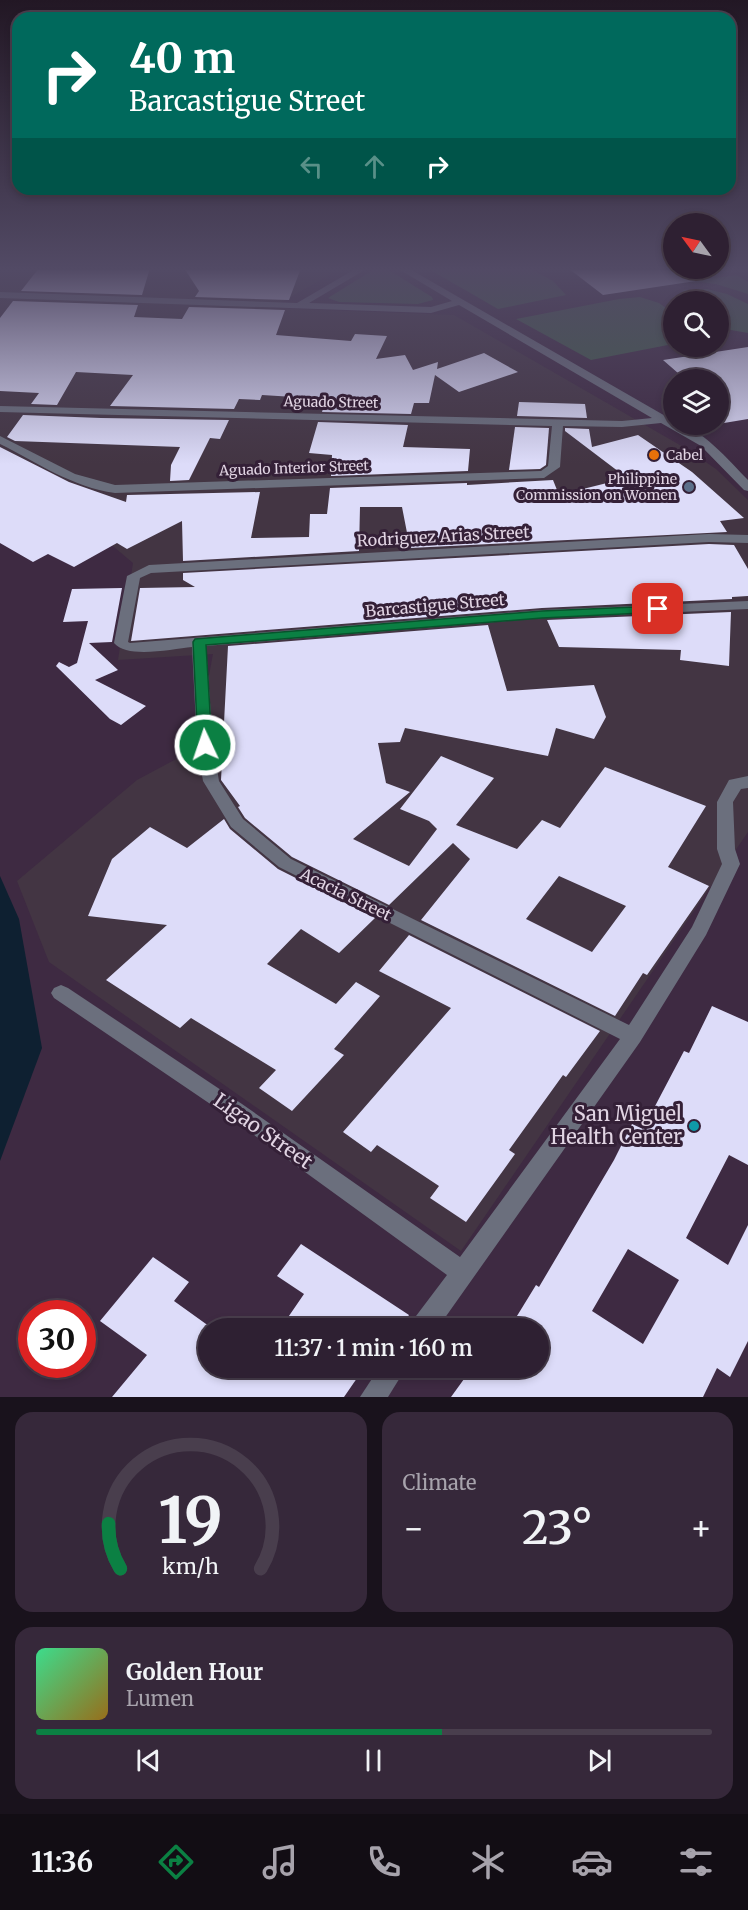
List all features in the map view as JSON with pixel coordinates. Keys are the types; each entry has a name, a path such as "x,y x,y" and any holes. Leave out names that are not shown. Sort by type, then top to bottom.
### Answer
{"street":[{"path":"513,333 705,444 748,487"},
{"name":"Aguado Street","path":"0,409 558,423 622,424 662,420"},
{"name":"Aguado Interior Street","path":"0,439 82,481 99,488 115,489 544,474 554,467 558,423"},
{"name":"Rodriguez Arias Street","path":"126,647 121,643 134,576 141,571 709,538 748,539"},
{"name":"Barcastigue Street","path":"126,647 542,614 748,605"},
{"name":"Acacia Street","path":"199,642 205,745 211,781 237,823 285,863 633,1036"},
{"path":"430,1318 633,1036 700,930 731,864 726,849 724,802 735,784 748,782"},
{"name":"Ligao Street","path":"61,993 235,1110 462,1272"},
{"path":"373,1397 387,1378"}],"shaded area":[{"path":"0,333 486,333 685,448 716,469 748,500 748,832 461,1251 49,962 17,881 137,780 195,749 213,654 118,660 133,563 114,547 0,481"}],"green space":[{"path":"542,333 663,333 663,346 591,360"}],"water":[{"path":"0,876 19,919 42,1048 0,1161"}],"building":[{"path":"0,333 277,333 276,335 351,341 355,334 387,336 376,359 405,355 413,370 438,362 437,369 484,353 518,372 459,392 435,375 429,403 414,403 411,414 322,412 326,399 262,395 260,400 239,399 234,409 110,406 133,375 76,372 57,405 31,404 39,393 0,391"},
{"path":"748,347 748,419 729,422 729,369 673,369 663,360 683,357 729,357 729,350"},
{"path":"519,402 585,404 587,418 517,416"},
{"path":"23,415 229,420 220,439 210,438 189,480 170,481 171,465 180,447 15,441 7,437"},
{"path":"318,422 408,425 403,447 470,449 468,471 331,476 332,455 309,453"},
{"path":"515,427 549,428 546,465 540,469 509,470"},
{"path":"565,428 589,429 592,447 638,435 692,472 744,518 720,521 727,532 410,548 402,507 360,507 359,551 183,561 182,521 127,549 117,543 74,567 48,554 33,562 0,543 0,447 69,482 126,502 127,495 260,492 251,538 309,537 310,514 327,514 330,488 467,483 467,485 553,480 559,495 627,478 565,431"},
{"path":"709,544 734,545 748,569 748,596 732,597 732,599 542,608 131,641 140,588 195,587 183,580 183,573"},
{"path":"122,588 112,642 89,643 118,670 95,680 146,706 121,725 110,719 56,666 59,662 69,667 77,663 88,621 63,622 72,589"},
{"path":"731,612 729,666 680,660 681,650 559,647 547,620"},
{"path":"488,625 507,691 594,685 606,717 594,739 556,728 548,756 405,728 400,742 378,743 386,783 410,792 353,839 409,866 437,829 429,821 400,809 441,756 494,778 456,825 517,849 542,820 560,828 605,767 706,806 668,867 709,886 647,975 643,973 615,1016 421,920 470,859 453,843 389,905 292,857 245,818 238,807 240,806 221,780 228,646","holes":["559,876 626,906 592,952 526,919"]},
{"path":"224,819 230,829 278,869 375,918 339,953 301,929 267,964 336,1004 356,982 380,996 334,1049 344,1055 292,1111 259,1088 276,1070 191,1018 180,1028 106,980 167,925 88,916 112,859 150,827 187,848"},
{"path":"409,935 600,1031 566,1077 563,1075 509,1150 515,1154 466,1222 430,1198 439,1186 377,1145 371,1152 343,1132 451,1008 379,971"},
{"path":"712,1006 748,1022 748,1165 729,1155 686,1238 728,1265 748,1225 748,1341 730,1377 717,1368 703,1397 451,1397 465,1378 549,1378 549,1318 516,1318 536,1285 539,1287 614,1160 632,1124 643,1129 684,1051 689,1053","holes":["628,1249 679,1280 643,1344 592,1311"]},
{"path":"301,1244 409,1315 407,1318 288,1318 304,1294 277,1276"},
{"path":"153,1257 189,1282 174,1301 198,1318 198,1378 357,1378 344,1397 112,1397 147,1355 100,1321"}],"place":[{"name":"Cabel","path":"654,455"},
{"name":"Philippine Commission on Women","path":"689,487"},
{"name":"San Miguel Health Center","path":"694,1126"}],"route":[{"path":"205,745 199,642 542,614 658,609"}]}
